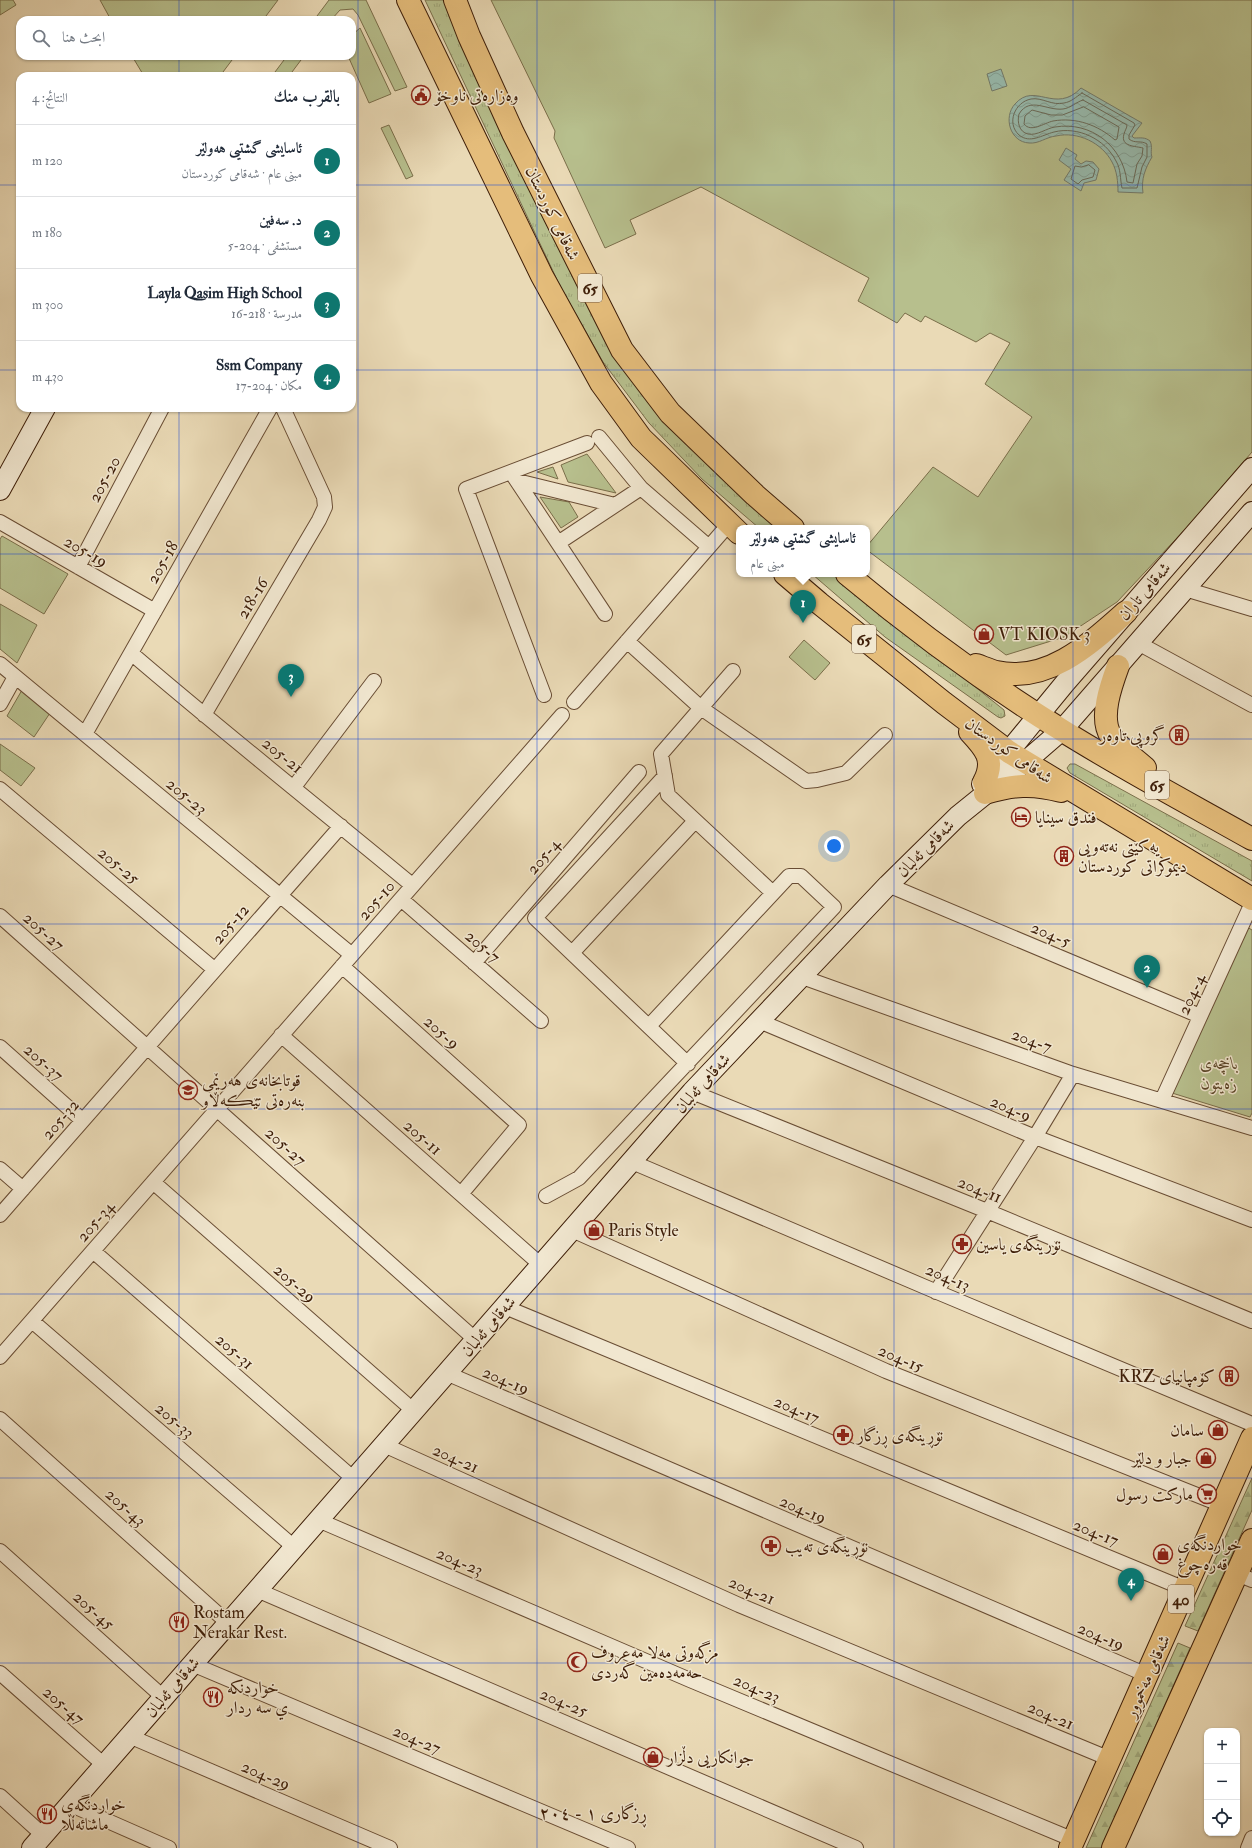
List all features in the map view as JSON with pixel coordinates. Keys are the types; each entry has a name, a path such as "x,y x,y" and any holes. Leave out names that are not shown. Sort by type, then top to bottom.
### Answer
{"highway":[{"name":"65","path":"408,0 542,276 601,383 642,438 734,529"},
{"name":"شەقامی کوردستان","path":"455,0 469,36 513,133 622,350 670,413 755,495 790,525"},
{"name":"شەقامی کوردستان","path":"789,577 819,603 944,703 1017,757 1252,899"},
{"name":"65","path":"851,577 949,653 1037,715 1252,839"},
{"path":"949,653 997,672 1018,674 1039,670 1057,664 1074,655 1126,612"},
{"path":"1118,666 1110,687 1106,720 1107,729 1112,737 1172,793"},
{"path":"944,703 987,751 990,763 985,787 1033,785 1078,796 1098,807"},
{"name":"شەقامی مەخموور","path":"1072,1844 1252,1438"},
{"name":"40","path":"1113,1848 1244,1577 1252,1540"}],"street":[{"path":"0,490 43,412"},
{"name":"205-20","path":"78,567 160,412"},
{"name":"205-18","path":"85,734 268,412"},
{"name":"218-16","path":"204,715 319,520 325,507 324,497 285,412"},
{"path":"544,696 466,488 514,476 593,440 641,488 709,547"},
{"name":"شەقامی تاران","path":"1037,715 1126,612 1251,472"},
{"path":"514,476 615,505"},
{"path":"514,476 605,614"},
{"path":"558,543 641,488"},
{"name":"شەقامی تاران","path":"1062,730 1184,588 1252,512"},
{"name":"205-19","path":"0,522 155,611"},
{"path":"574,702 709,547 734,529"},
{"path":"1184,588 1252,609"},
{"path":"627,641 701,708 806,781 818,780 846,773 885,735"},
{"path":"1138,643 1252,705"},
{"name":"205-21","path":"131,652 204,715 294,787 412,885"},
{"name":"205-23","path":"0,664 352,955"},
{"path":"733,672 661,754 668,795 774,893"},
{"path":"0,704 15,677"},
{"path":"294,787 374,681"},
{"name":"205-10","path":"217,1109 562,715"},
{"name":"شەقامی ئەلبان","path":"1017,757 1037,715"},
{"name":"شەقامی ئەلبان","path":"37,1842 692,1092 888,885 958,816 985,787 1017,757 1062,730"},
{"name":"205-4","path":"474,963 639,772"},
{"path":"665,776 535,918 688,1064"},
{"name":"205-25","path":"0,789 214,969"},
{"path":"572,953 695,821"},
{"name":"205-12","path":"146,1046 341,826"},
{"path":"546,1196 579,1178 688,1064 834,907 801,876 789,876 649,1026"},
{"name":"204-5","path":"888,885 1200,1016"},
{"name":"205-7","path":"401,899 541,1021"},
{"name":"204-4","path":"1162,1100 1252,903"},
{"name":"205-27","path":"0,916 476,1340"},
{"name":"205-9","path":"342,966 519,1125 461,1194"},
{"name":"204-7","path":"802,977 1073,1074 1252,1128"},
{"name":"204-9","path":"760,1021 1035,1137 1252,1220"},
{"name":"205-11","path":"281,1035 542,1265"},
{"name":"205-32","path":"0,1215 146,1046"},
{"name":"205-37","path":"0,1047 82,1120"},
{"path":"936,1292 1035,1137 1073,1074"},
{"name":"204-11","path":"692,1092 987,1211 1252,1321"},
{"name":"205-34","path":"0,1357 217,1109"},
{"name":"204-13","path":"632,1162 936,1292 1252,1424"},
{"path":"0,1169 23,1189"},
{"name":"205-29","path":"153,1182 414,1411"},
{"name":"204-15","path":"572,1230 886,1371 1222,1505"},
{"name":"205-31","path":"93,1251 354,1479"},
{"name":"204-17","path":"505,1307 1185,1589"},
{"name":"205-33","path":"32,1321 294,1547"},
{"name":"204-19","path":"446,1374 1147,1675"},
{"name":"205-43","path":"0,1419 228,1623"},
{"name":"204-21","path":"384,1445 740,1605 1110,1759"},
{"name":"204-23","path":"318,1520 1072,1844"},
{"name":"205-45","path":"0,1551 163,1697"},
{"name":"204-25","path":"257,1590 856,1848"},
{"name":"204-27","path":"192,1664 628,1848"},
{"name":"205-47","path":"0,1673 104,1765"},
{"name":"204-29","path":"129,1736 390,1848"},
{"path":"0,1796 37,1842"},
{"path":"69,1804 169,1848"}],"green space":[{"path":"0,0 13,0 16,5 0,15"},
{"path":"100,0 278,0 266,16 109,16"},
{"path":"329,0 366,0 407,87 395,91 358,15 353,9 340,10 335,16 317,16"},
{"path":"425,0 443,0 617,352 782,525 756,525 702,479 649,423 603,362 560,286"},
{"path":"491,0 1252,0 1252,452 1189,525 1117,602 1064,637 1006,655 870,552 870,542 933,467 978,497 1032,417 985,384 1010,343 990,333 976,342 925,316 921,322 905,313 897,323 858,301 869,278 701,187 630,220 636,234 605,248 554,138 555,131"},
{"path":"360,28 391,94 369,103 350,60 356,60 356,32"},
{"path":"134,60 232,60 223,72 142,72"},
{"path":"284,60 301,60 292,72 275,72"},
{"path":"389,125 413,176 406,179 381,128"},
{"path":"587,454 616,493 568,482 561,465"},
{"path":"553,467 558,479 537,472"},
{"path":"540,497 569,502 578,517 561,528"},
{"path":"2,536 68,574 44,614 0,588 0,539"},
{"path":"815,577 842,577 894,622 1004,710 1005,716 1001,718 998,717 885,637"},
{"path":"0,604 37,625 17,663 0,649"},
{"path":"804,640 830,663 815,680 789,657"},
{"path":"22,690 50,713 34,737 7,716"},
{"path":"0,744 35,768 21,786 0,770"},
{"path":"1070,764 1075,764 1252,861 1252,881 1070,773 1067,768"},
{"name":"باخچەی زەیتون","path":"1247,927 1252,930 1252,1113 1250,1117 1172,1093"},
{"path":"1252,1478 1252,1510 1198,1631 1185,1626"},
{"path":"1178,1643 1190,1648 1101,1848 1086,1848"}],"water":[{"path":"1001,69 1007,86 992,91 987,74"},
{"path":"1081,88 1142,123 1132,136 1134,138 1146,139 1150,141 1151,145 1152,157 1144,174 1143,193 1118,192 1115,169 1108,155 1096,144 1088,140 1073,135 1064,135 1029,143 1022,142 1013,134 1010,128 1009,115 1015,104 1023,98 1038,96 1063,99 1072,95"},
{"path":"1066,148 1077,155 1075,159 1081,164 1086,161 1093,162 1099,169 1096,180 1084,183 1081,191 1064,180 1071,169 1059,160"}],"place":[{"name":"وەزارەتی ناوخۆ","path":"421,95"},
{"name":"ئاسایشی گشتیی هەولێر","path":"803,623"},
{"name":"VT KIOSK 3","path":"984,634"},
{"name":"Layla Qasim High School","path":"291,697"},
{"name":"گروپی تاوەر","path":"1179,735"},
{"name":"فندق سينايا","path":"1021,817"},
{"name":"یه‌كێتی نه‌ته‌ویی دیموكراتی كوردستان","path":"1064,856"},
{"name":"د. سەفین","path":"1147,988"},
{"name":"قوتابخانەی هەرێمی بنەرەتی تێڪەڵاو","path":"188,1090"},
{"name":"Paris Style","path":"594,1230"},
{"name":"نۆرینگەی یاسین","path":"962,1244"},
{"name":"KRZ كۆمپانیای","path":"1229,1376"},
{"name":"سامان","path":"1218,1430"},
{"name":"نۆڕینگەی ڕزگار","path":"843,1435"},
{"name":"جبار و دلێر","path":"1206,1458"},
{"name":"مارکت رسول","path":"1207,1494"},
{"name":"نۆڕینگەی تەیب","path":"771,1546"},
{"name":"خواردنگەی قەرەچوغ","path":"1163,1554"},
{"name":"Ssm Company","path":"1131,1601"},
{"name":"Rostam Nerakar Rest.","path":"179,1622"},
{"name":"مزگەوتی مەلا مەعروف حەمەدەمین گەردی","path":"577,1662"},
{"name":"خواردنكه ي سه ردار","path":"213,1697"},
{"name":"جوانکاریی دڵزار","path":"653,1757"},
{"name":"خواردنگەی ماشائەڵڵا","path":"47,1814"}],"district":[{"name":"ڕزگاری ١ - ٢٠٤","path":"593,1813"}]}
